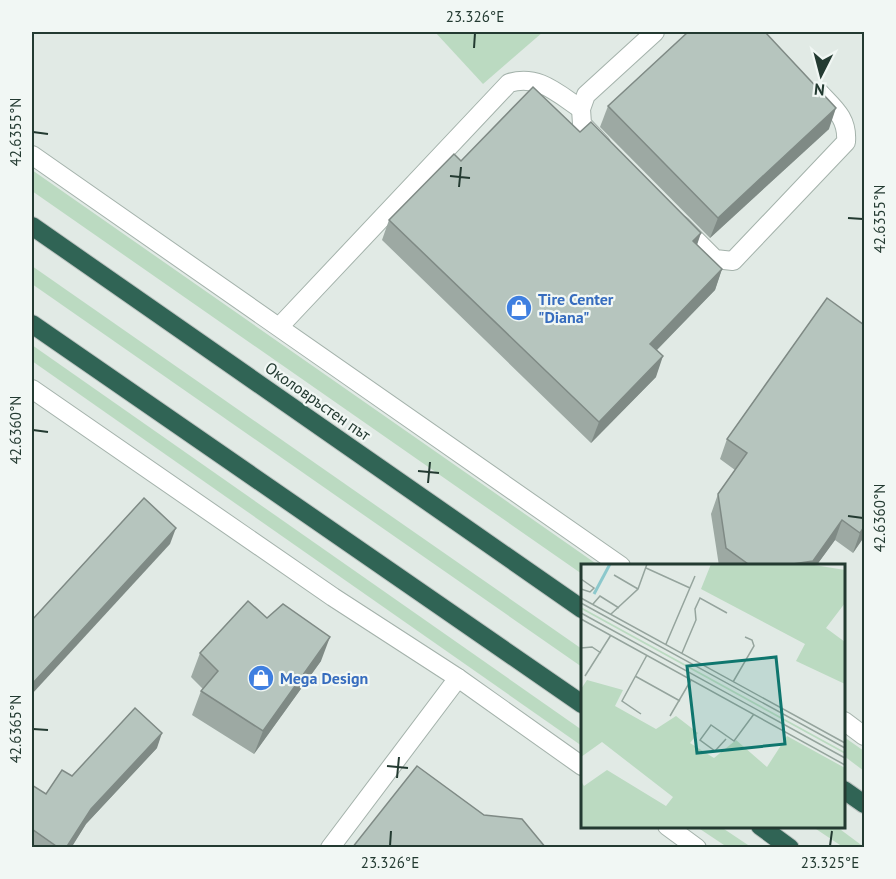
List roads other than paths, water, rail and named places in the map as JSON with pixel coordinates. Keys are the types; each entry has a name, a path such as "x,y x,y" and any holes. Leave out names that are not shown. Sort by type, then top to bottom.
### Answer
{"highway":[{"name":"Околовръстен път","path":"32,226 581,608"},
{"path":"32,324 581,703"},
{"path":"845,791 864,804"},
{"path":"763,828 790,848"}],"street":[{"path":"615,158 582,124 581,109 586,95 655,32"},
{"path":"279,326 509,82 522,79 539,81 581,109"},
{"path":"665,209 715,259 734,261 846,142 847,129 840,113 806,81"},
{"path":"32,155 618,564"},
{"path":"32,389 323,591 458,678 581,765"},
{"path":"330,848 458,678"},
{"path":"845,722 864,736"},
{"path":"671,828 697,848"}],"place":[{"name":"Tire Center \"Diana\"","path":"519,308"},
{"name":"Mega Design","path":"261,678"}]}
